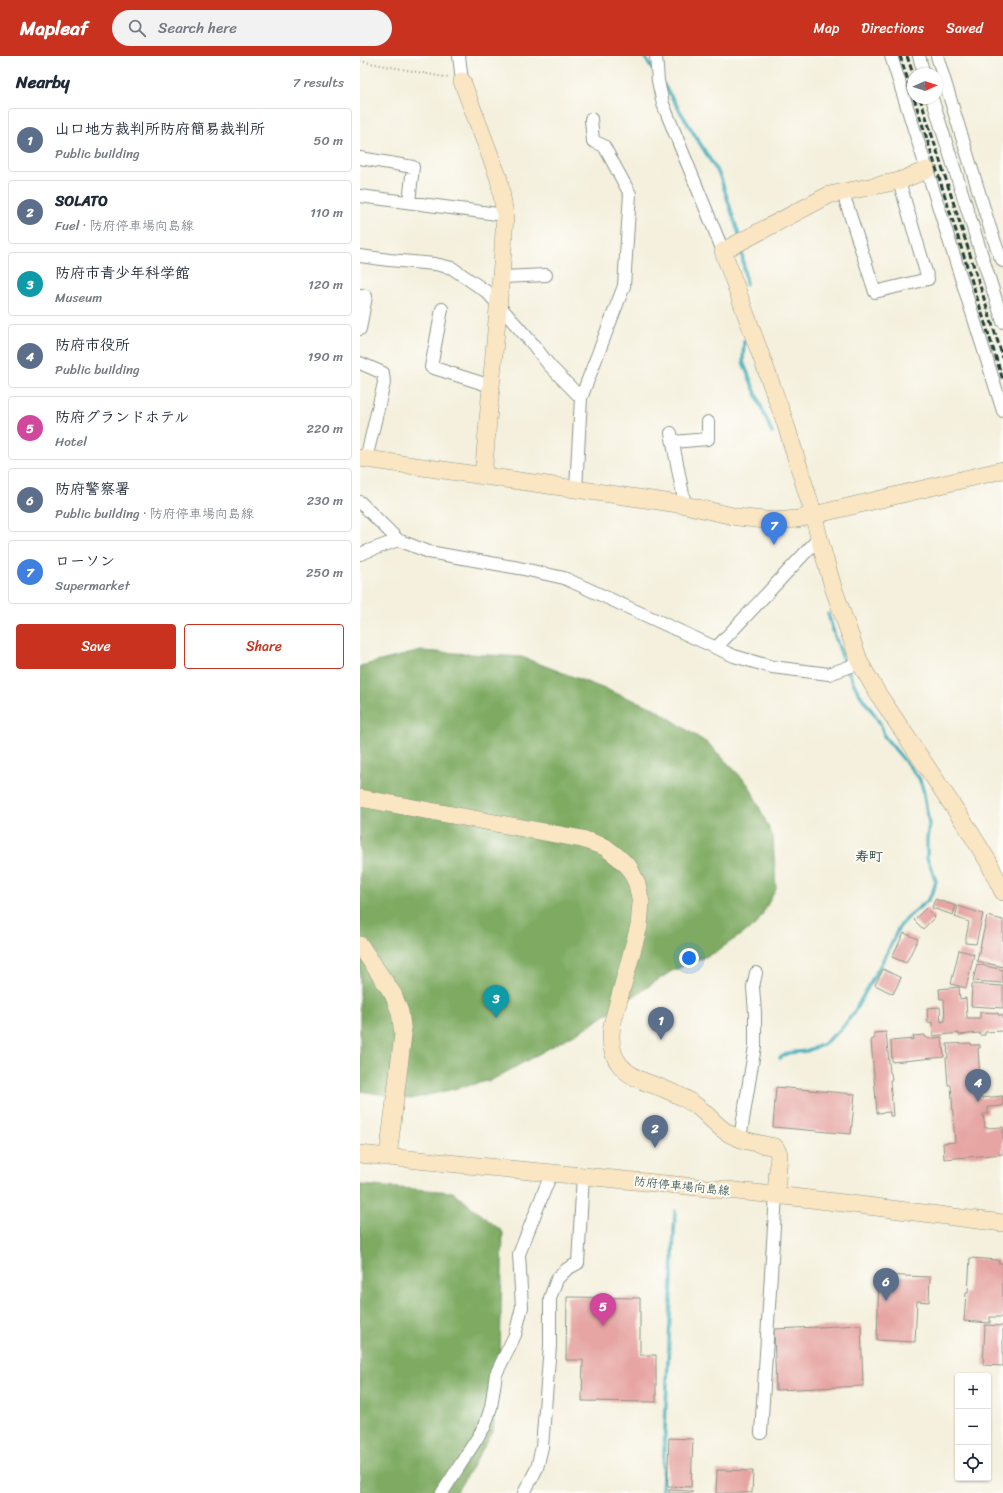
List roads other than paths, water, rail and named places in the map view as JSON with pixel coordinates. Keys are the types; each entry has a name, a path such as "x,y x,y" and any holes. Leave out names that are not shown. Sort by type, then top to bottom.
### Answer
{"street":[{"path":"459,56 462,81 499,179 505,215 501,277 483,476"},
{"path":"891,56 1003,412"},
{"path":"919,56 922,68"},
{"path":"937,56 990,228 1003,261"},
{"path":"657,61 658,81 663,104 735,245 785,422 814,516 833,587 860,663 878,694 988,861 1003,892"},
{"path":"934,104 1003,322"},
{"path":"576,489 581,398 624,286 630,194 604,146 593,141 591,119"},
{"path":"360,158 414,167 409,202"},
{"path":"735,245 830,195 899,181 927,170"},
{"path":"843,193 874,292 928,279 899,181"},
{"path":"360,196 505,215"},
{"path":"360,256 435,264 452,268 487,292 532,343 548,365 581,398"},
{"path":"501,277 546,275"},
{"path":"360,295 366,296 360,329"},
{"path":"442,309 431,367 491,386"},
{"path":"360,362 383,373 384,383 363,459 576,489 686,506 737,517 774,521 814,516 1003,470"},
{"path":"686,506 672,437 708,439 708,422"},
{"path":"360,502 398,540 429,552 519,568 564,578 734,656 772,667 829,674 860,663"},
{"path":"716,648 819,538"},
{"path":"360,554 398,540"},
{"path":"360,798 582,840 605,847 629,867 637,884 641,903 639,926 612,1025 610,1039 619,1064 630,1075 643,1082 671,1091 695,1105 728,1134 775,1148 779,1154 761,1433"},
{"path":"360,945 394,994 400,1012 403,1034 388,1157"},
{"path":"740,1138 752,1073 755,1046 753,987 756,973"},
{"name":"防府停車場向島線","path":"360,1154 776,1195 1003,1223"},
{"path":"442,1493 485,1426 491,1407 496,1374 515,1335 522,1307 519,1254 551,1174"},
{"path":"524,1493 537,1468 542,1447 550,1346 550,1298 557,1280 567,1269 578,1263 583,1176"}],"waterway":[{"path":"644,56 653,70"},
{"path":"664,85 720,176 740,238"},
{"path":"741,246 746,284"},
{"path":"744,341 743,362 772,433"},
{"path":"780,1058 788,1053 806,1051 822,1045 841,1029 853,1014 887,953 899,927 908,917 927,901 933,892 936,881 927,858 929,824 923,789 919,778 884,736 876,716 858,692 843,659 828,614"},
{"path":"662,1493 675,1211"}],"railway":[{"path":"900,56 907,78"},
{"path":"907,56 911,68"},
{"path":"916,104 1003,380"},
{"path":"922,104 1003,358"}],"place":[{"name":"ローソン","path":"774,545"},
{"name":"防府市青少年科学館","path":"496,1018"},
{"name":"山口地方裁判所防府簡易裁判所","path":"661,1040"},
{"name":"防府市役所","path":"978,1102"},
{"name":"SOLATO","path":"655,1148"},
{"name":"防府警察署","path":"886,1301"},
{"name":"防府グランドホテル","path":"603,1326"}],"district":[{"name":"寿町","path":"869,856"}]}
